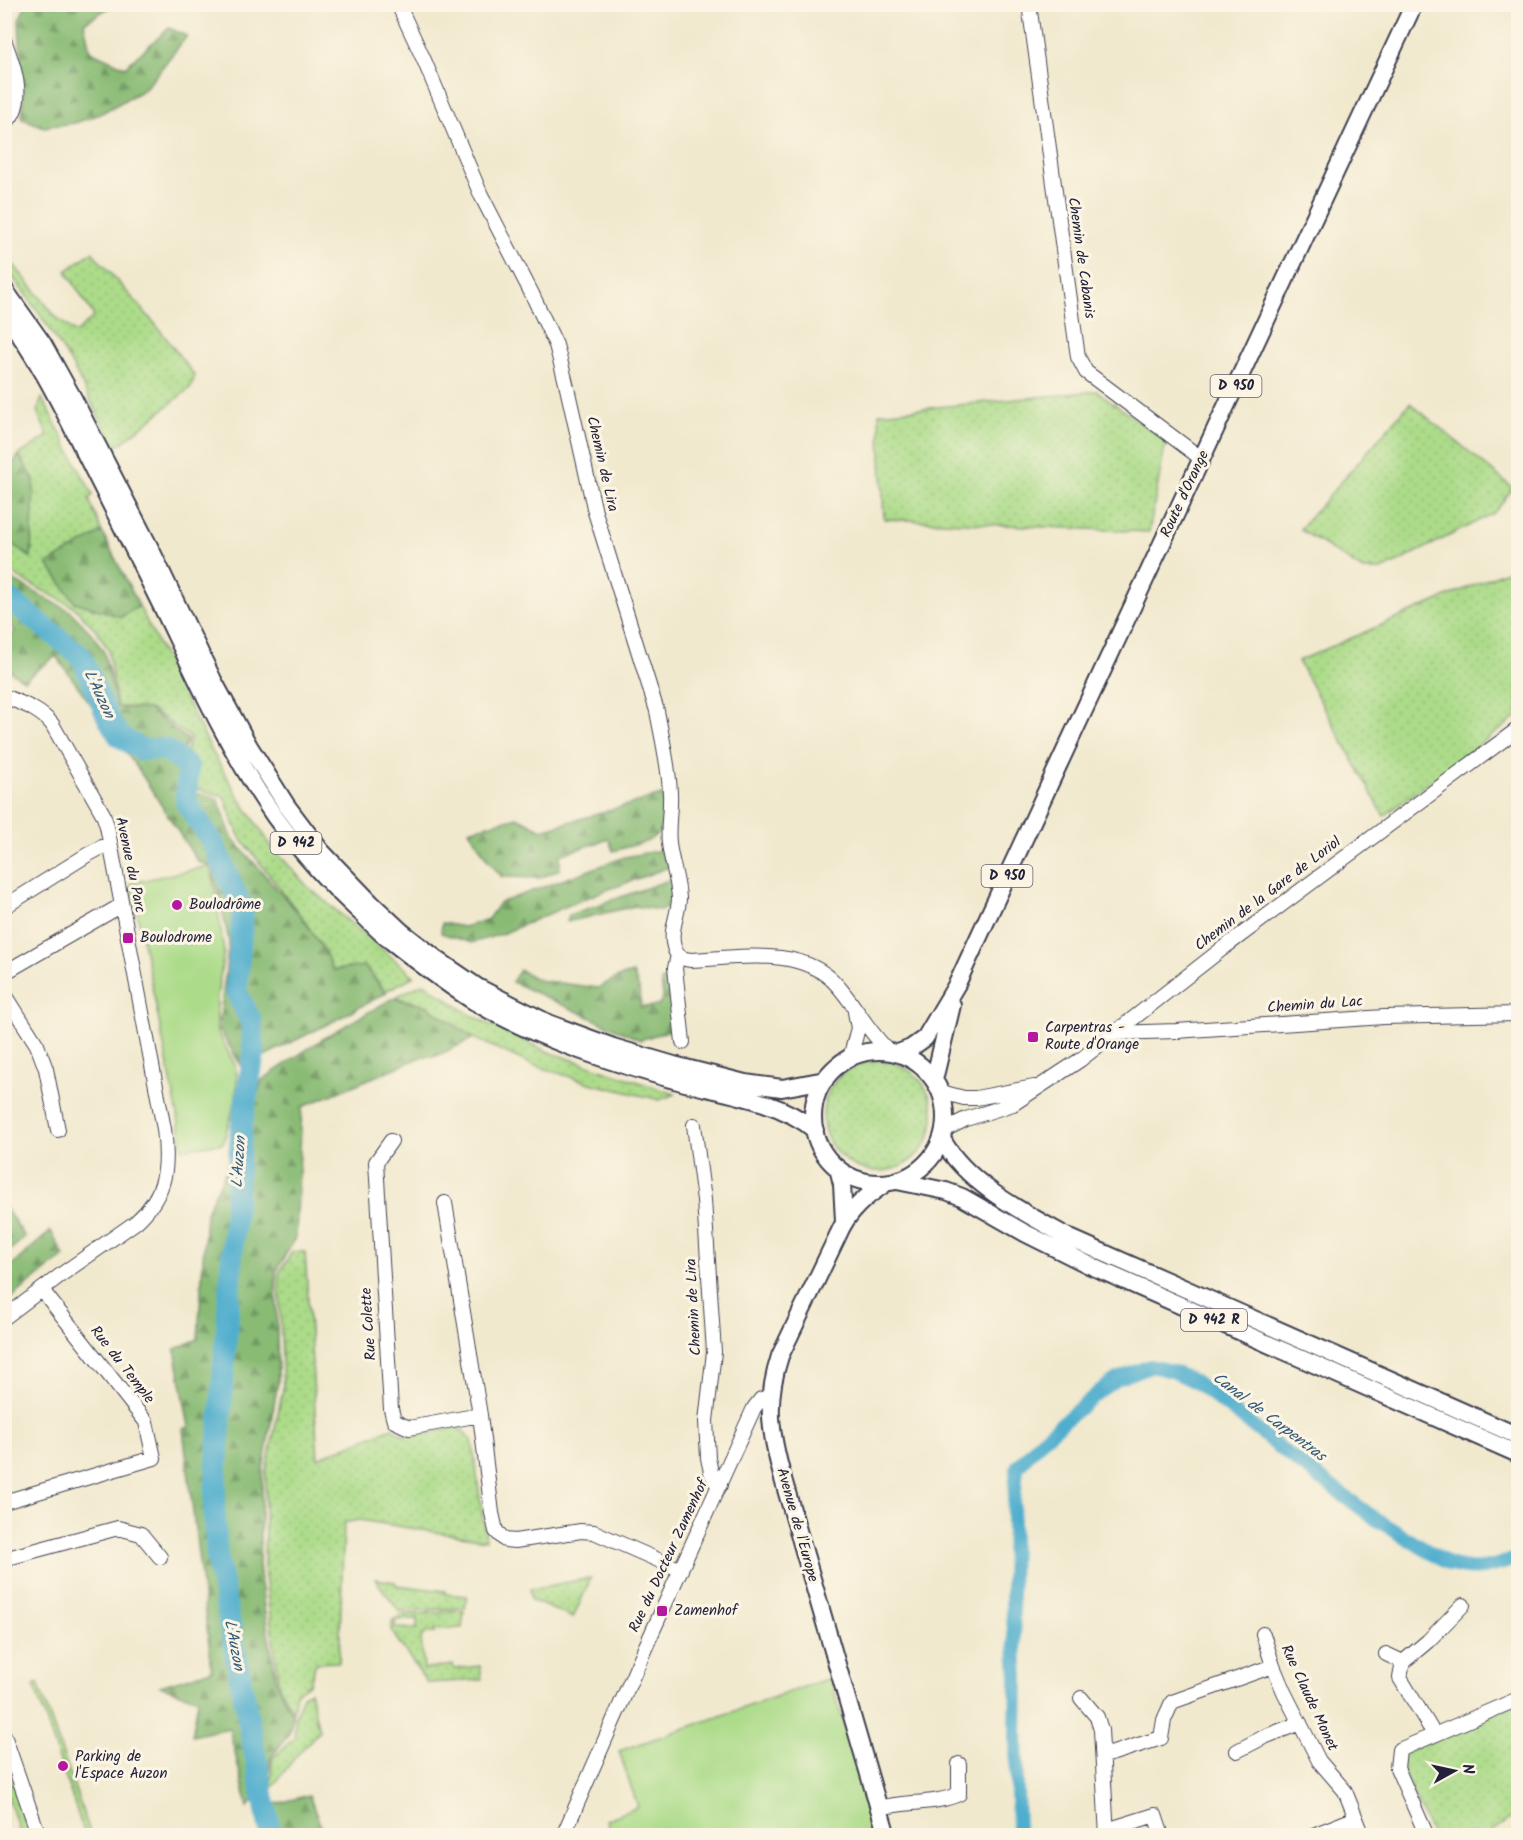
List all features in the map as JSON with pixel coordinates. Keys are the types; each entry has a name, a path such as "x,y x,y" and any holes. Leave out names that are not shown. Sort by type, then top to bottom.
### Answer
{"main road":[{"name":"Route d'Orange","path":"893,1052 910,1048 925,1038 957,984 1414,4"},
{"name":"D 942","path":"4,290 43,344 73,398 151,550 213,680 249,746 287,806 321,851 371,903 402,932 479,988 548,1023 613,1047 745,1083 782,1088 825,1080"},
{"name":"D 942","path":"4,313 15,326 63,409 200,685 249,775 276,818 297,845 348,902 389,940 445,981 474,1001 517,1024 578,1050 658,1076 769,1104 794,1115 815,1130"},
{"name":"Route d'Orange","path":"938,1086 957,984"},
{"name":"D 950","path":"893,1052 862,1053 850,1058 832,1071 818,1091 815,1104 815,1130 819,1144 838,1168 853,1177 869,1182 899,1182"},
{"path":"893,1052 912,1059 924,1068 938,1086"},
{"name":"D 950","path":"938,1086 944,1105 943,1135"},
{"path":"899,1182 920,1169 936,1150 943,1135"},
{"path":"943,1135 955,1159 987,1187 1022,1212 1070,1238 1518,1436"},
{"name":"Avenue de l'Europe","path":"838,1168 842,1184 844,1221"},
{"name":"Avenue de l'Europe","path":"887,1836 776,1453 770,1416 774,1375 780,1356 844,1221 863,1200 899,1182"},
{"name":"D 942 R","path":"899,1182 946,1191 962,1197 1025,1233 1089,1265 1518,1454"}],"street":[{"name":"Chemin de Lira","path":"398,4 481,195 556,345 566,379 595,513 657,711 664,745 670,792 668,841 678,883 679,902 673,939 678,955 675,968 683,1042"},
{"name":"Chemin de Cabanis","path":"1029,4 1078,357 1086,372 1202,459"},
{"path":"4,40 17,82 16,104 10,119 4,124"},
{"name":"Avenue du Parc","path":"4,696 36,709 52,724 103,814 111,845 161,1115 167,1162 165,1176 146,1213 4,1318"},
{"name":"Chemin de la Gare de Loriol","path":"943,1135 966,1119 1013,1104 1080,1060 1222,949 1518,729"},
{"path":"4,908 87,855 111,845"},
{"path":"4,973 122,906"},
{"path":"678,955 691,960 764,957 784,958 803,963 835,982 877,1041 893,1052"},
{"path":"4,993 37,1045 46,1069 58,1130"},
{"path":"850,1058 858,1028 854,1010"},
{"name":"Chemin du Lac","path":"1115,1032 1176,1031 1384,1017 1518,1014"},
{"name":"Chemin de la Gare de Loriol","path":"938,1086 964,1098 976,1098 1038,1086"},
{"name":"Chemin de Lira","path":"694,1125 704,1200 714,1352 706,1421 708,1458 711,1472 715,1481 720,1485"},
{"name":"Rue Colette","path":"391,1141 376,1162 391,1409 394,1421 409,1428 480,1415"},
{"path":"445,1203 480,1415 496,1531 505,1540 515,1541 581,1531 594,1532 681,1570"},
{"name":"Rue du Temple","path":"4,1502 154,1458 146,1422 42,1290"},
{"name":"Rue du Docteur Zamenhof","path":"564,1836 754,1408 761,1399 771,1397"},
{"path":"4,1559 118,1528 141,1534 160,1557"},
{"path":"1434,1734 1400,1678 1403,1662 1428,1641 1463,1605"},
{"name":"Rue Claude Monet","path":"1263,1634 1273,1666 1300,1723 1319,1761 1346,1791 1363,1836"},
{"path":"1386,1654 1403,1662"},
{"path":"1104,1756 1161,1738 1164,1720 1172,1701 1273,1666"},
{"path":"1081,1698 1097,1717 1101,1730 1107,1833 1155,1815 1162,1836"},
{"path":"1428,1836 1397,1768 1399,1750 1518,1699"},
{"path":"1237,1751 1264,1737 1300,1723"},
{"path":"4,1735 39,1836"},
{"path":"879,1808 946,1800 959,1794 959,1764"},
{"path":"1311,1836 1356,1818"}],"green space":[{"path":"26,5 113,5 84,23 90,51 125,67 169,28 187,36 145,89 100,114 75,123 43,127 22,118 19,20"},
{"path":"92,252 156,325 195,376 190,388 115,448 71,363 5,266 5,254 56,317 76,333 94,316 66,271"},
{"path":"1097,391 1166,441 1149,532 884,519 879,413"},
{"path":"42,398 93,495 89,499 102,532 48,565 121,617 139,606 214,755 272,847 307,886 414,976 386,991 364,966 333,971 324,950 301,916 239,836 224,797 189,786 190,767 183,761 191,738 150,709 117,707 108,649 97,631 74,607 19,578 5,566 5,539 30,557 34,480 19,455 48,436 37,411"},
{"path":"1410,403 1513,488 1494,513 1382,570 1363,570 1300,529"},
{"path":"19,455 34,480 31,557 5,539 5,472"},
{"path":"102,532 139,606 121,617 75,602 47,564"},
{"path":"1518,566 1518,716 1384,816 1298,661"},
{"path":"5,573 14,581 70,611 92,634 104,652 117,707 148,709 188,740 177,764 183,770 182,789 218,799 232,838 301,916 324,950 333,970 364,966 386,993 242,1067 219,1029 229,941 212,866 198,862 140,772 56,656 24,680 5,668 4,643 15,631 5,621"},
{"path":"665,794 660,832 648,841 613,851 609,839 560,855 560,869 540,878 502,877 487,859 469,830 517,817 542,830"},
{"path":"661,850 669,867 588,897 502,934 471,943 441,933 442,923 464,927 488,919 499,903 625,857"},
{"path":"209,866 213,878 224,951 217,998 217,1031 235,1065 236,1099 223,1143 182,1149 178,1115 131,883"},
{"path":"672,879 675,892 671,908 659,910 635,906 567,922 569,915"},
{"path":"520,970 538,980 598,988 618,977 633,973 639,989 641,1007 658,1006 663,997 661,981 670,978 674,1029 640,1040 512,982"},
{"path":"424,983 469,1014 546,1051 675,1094 660,1100 593,1084 533,1065 474,1038 427,1006 395,997"},
{"path":"393,998 427,1006 474,1038 437,1056 424,1056 302,1107 296,1236 276,1272 278,1382 263,1469 259,1564 277,1685 293,1716 289,1734 270,1759 269,1781 248,1807 229,1728 192,1736 198,1699 160,1686 212,1670 183,1429 189,1427 175,1349 198,1339 206,1212 246,1129 262,1080 324,1038"},
{"path":"878,1061 899,1065 917,1077 929,1095 933,1116 929,1137 917,1155 899,1167 878,1171 857,1167 839,1155 827,1137 823,1116 827,1095 839,1077 857,1065"},
{"path":"5,1207 25,1237 4,1255"},
{"path":"51,1231 64,1256 5,1303 5,1271"},
{"path":"292,1252 305,1252 318,1458 392,1428 406,1437 459,1427 472,1440 486,1540 359,1520 344,1523 339,1662 316,1663 310,1683 296,1693 293,1712 279,1686 264,1567 266,1471 283,1389 279,1273"},
{"path":"591,1578 573,1618 531,1600 530,1589"},
{"path":"375,1579 395,1582 396,1585 467,1596 465,1608 399,1611"},
{"path":"464,1611 462,1628 435,1629 435,1633 426,1633 421,1638 424,1669 453,1665 454,1669 480,1666 482,1680 427,1683 392,1632 392,1621 396,1618 395,1628 417,1629 417,1619 399,1620 399,1615"},
{"path":"830,1678 877,1835 612,1835 606,1820 638,1807 619,1751"},
{"path":"38,1683 91,1835 85,1835 34,1685"},
{"path":"310,1691 319,1731 271,1789 272,1759 294,1738 296,1714 303,1695"},
{"path":"1518,1703 1518,1815 1487,1835 1432,1835 1401,1767 1402,1752"},
{"path":"4,1763 30,1835 21,1835 5,1789"},
{"path":"309,1795 324,1835 277,1835 272,1805"}],"waterway":[{"name":"L'Auzon","path":"4,595 81,656 108,718 119,736 142,750 165,749 188,767 186,802 213,843 243,910 236,991 251,1021 254,1053 241,1129 214,1507 217,1558 271,1836"},
{"name":"Canal de Carpentras","path":"1018,1836 1017,1677 1012,1602 1013,1514 1017,1467 1042,1440 1117,1379 1150,1366 1172,1371 1196,1382 1377,1520 1449,1564 1459,1567 1484,1568 1518,1558"}],"place":[{"name":"Boulodrôme","path":"177,905"},
{"name":"Boulodrome","path":"128,938"},
{"name":"Carpentras - Route d'Orange","path":"1033,1037"},
{"name":"Zamenhof","path":"662,1611"},
{"name":"Parking de l'Espace Auzon","path":"63,1766"}]}
